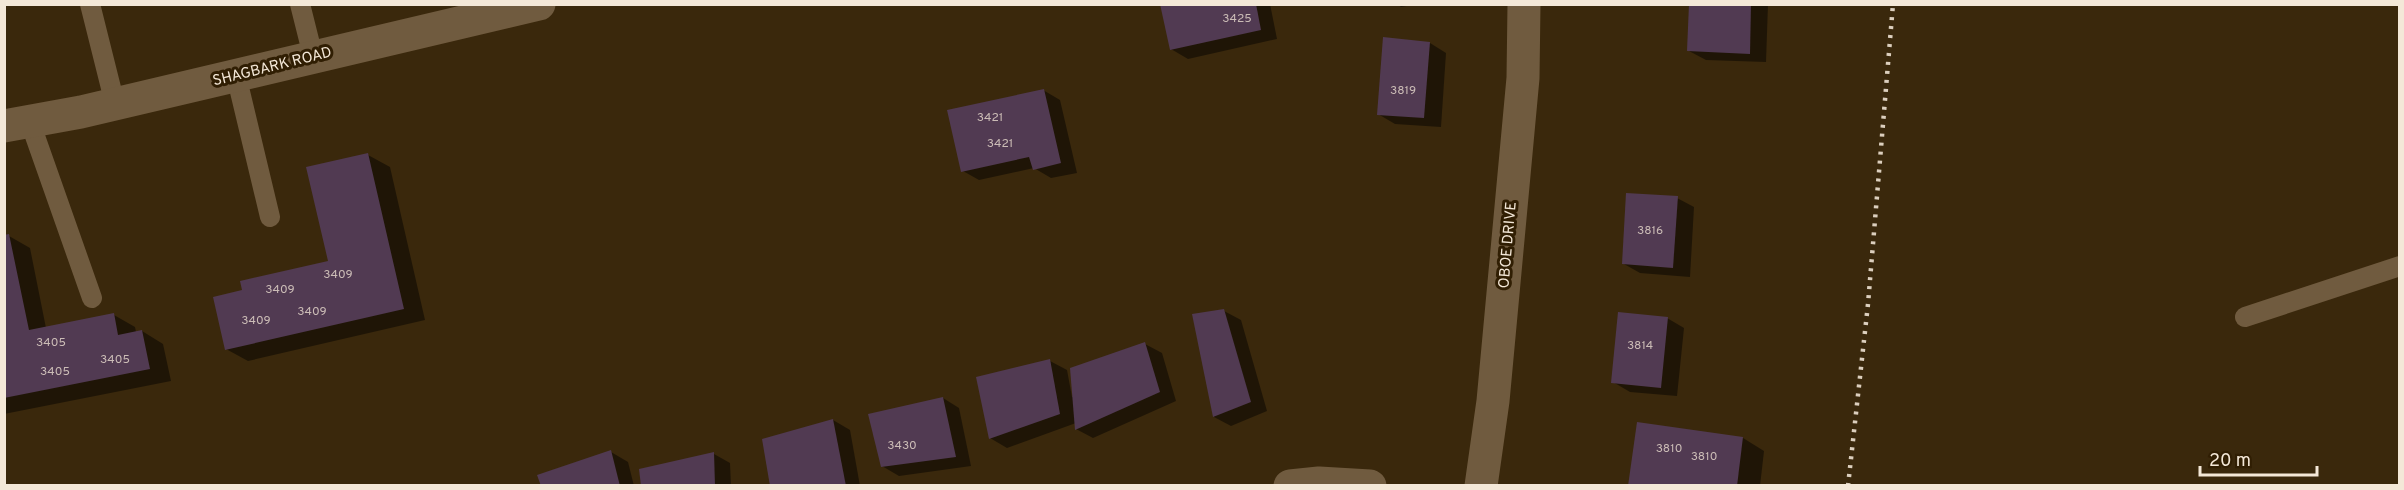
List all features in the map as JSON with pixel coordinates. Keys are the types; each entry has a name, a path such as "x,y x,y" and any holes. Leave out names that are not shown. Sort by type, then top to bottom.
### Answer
{"street":[{"name":"SHAGBARK ROAD","path":"17,124 115,104 313,57 461,13 539,4"},
{"name":"OBOE DRIVE","path":"1481,486 1493,401 1523,78 1524,4"},
{"path":"1290,486 1319,483 1370,486"}],"lane":[{"path":"90,4 115,104"},
{"path":"300,4 313,57"},
{"path":"236,75 270,217"},
{"path":"17,124 92,298"},
{"path":"2245,317 2400,266"}],"building":[{"path":"1160,4 1256,4 1261,30 1170,50"},
{"path":"1689,4 1751,4 1750,54 1687,51"},
{"path":"1383,37 1430,42 1424,118 1377,115"},
{"path":"1044,89 1061,163 1033,170 1029,157 961,172 947,110"},
{"path":"368,153 404,309 225,350 213,297 242,290 240,281 328,261 306,167"},
{"path":"1626,193 1678,196 1673,268 1622,264"},
{"path":"9,234 29,330 114,313 118,335 142,330 150,369 4,398 4,235"},
{"path":"1224,309 1251,402 1213,417 1192,314"},
{"path":"1618,312 1668,317 1661,388 1611,383"},
{"path":"1145,342 1160,392 1075,430 1070,368"},
{"path":"1050,359 1060,414 989,439 976,377"},
{"path":"943,397 956,457 881,467 868,414"},
{"path":"833,419 846,486 770,486 762,439"},
{"path":"1637,422 1743,437 1737,486 1628,486"},
{"path":"611,450 620,486 541,486 537,475"},
{"path":"714,452 715,486 641,486 639,469"}],"railway":[{"path":"1848,486 1868,304 1893,4"}]}
